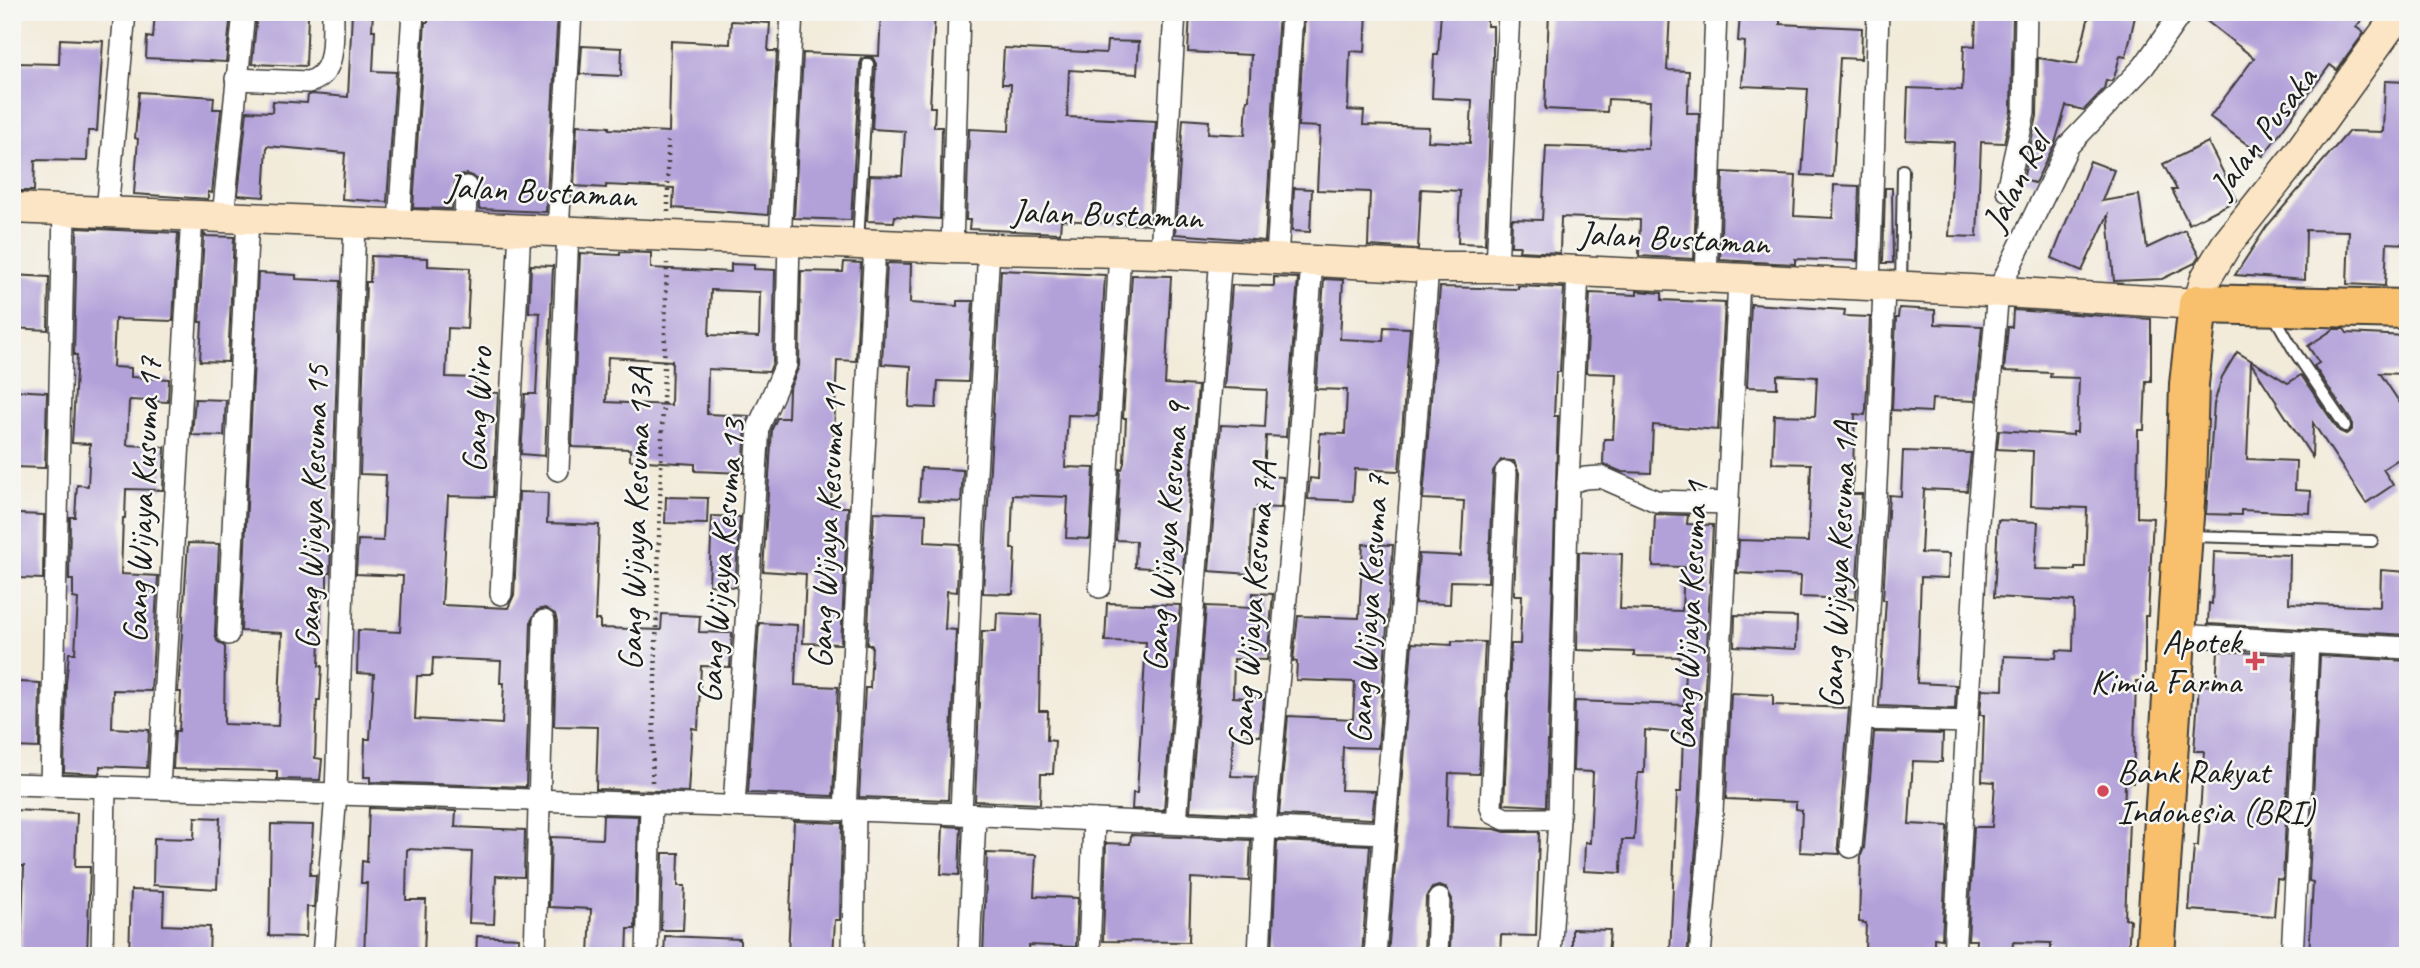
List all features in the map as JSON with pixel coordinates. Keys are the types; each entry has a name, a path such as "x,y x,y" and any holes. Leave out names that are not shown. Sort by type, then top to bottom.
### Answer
{"highway":[{"path":"2155,956 2183,536 2189,384 2198,304 2408,309"}],"main road":[{"name":"Jalan Pusaka","path":"2198,304 2206,278 2225,245 2295,158 2400,12"},
{"name":"Jalan Bustaman","path":"12,208 951,248 1161,253 1428,267 1497,267 2198,304"}],"street":[{"path":"107,212 125,12"},
{"path":"228,634 236,79 244,12"},
{"path":"236,79 308,82 318,80 330,65 333,12"},
{"path":"399,223 413,12"},
{"path":"558,470 571,12"},
{"name":"Gang Wijaya Kesuma 13","path":"734,806 759,426 786,365 785,241 792,12"},
{"path":"951,248 958,12"},
{"path":"1161,253 1175,12"},
{"path":"1277,259 1292,12"},
{"path":"1497,267 1509,12"},
{"path":"1706,278 1716,12"},
{"name":"Gang Wijaya Kesuma 1A","path":"1851,847 1863,719 1880,426 1885,286 1878,12"},
{"path":"2007,190 2024,113 2026,12"},
{"name":"Jalan Rel","path":"1998,292 2068,146 2144,66 2182,12"},
{"path":"465,227 466,187"},
{"path":"51,785 64,210"},
{"name":"Gang Wijaya Kusuma 17","path":"159,789 192,215"},
{"name":"Gang Wijaya Kesuma 15","path":"323,956 336,794 355,222"},
{"name":"Gang Wiro","path":"501,594 520,229"},
{"name":"Gang Wijaya Kesuma 11","path":"853,956 850,810 867,244"},
{"path":"969,956 968,815 973,526 989,248"},
{"path":"1100,587 1120,252"},
{"name":"Gang Wijaya Kesuma 9","path":"1176,823 1221,256"},
{"name":"Gang Wijaya Kesuma 7A","path":"1259,956 1265,827 1294,511 1312,261"},
{"name":"Gang Wijaya Kesuma 7","path":"1375,956 1428,267"},
{"path":"1550,956 1559,819 1568,483 1578,272"},
{"name":"Gang Wijaya Kesuma 1","path":"1700,956 1712,812 1739,280"},
{"path":"1954,956 1978,522 1998,292"},
{"path":"1506,472 1491,807 1493,813 1505,819 1559,819"},
{"path":"1568,483 1601,477 1656,501 1728,503"},
{"path":"535,956 544,621"},
{"path":"2176,635 2408,648"},
{"path":"2292,956 2308,643"},
{"path":"1863,719 1966,722"},
{"path":"12,784 850,810 1385,833"},
{"path":"102,956 105,787"},
{"path":"647,956 651,804"},
{"path":"1089,956 1094,820"},
{"path":"1437,956 1439,900"}],"lane":[{"path":"867,244 868,64"},
{"path":"1885,286 1903,170"},
{"path":"2269,305 2284,335 2345,426"},
{"path":"2183,536 2372,541"}],"path":[{"name":"Gang Wijaya Kesuma 13A","path":"651,804 668,236 668,141"}],"building":[{"path":"155,12 231,12 226,62 146,58 147,37 153,38"},
{"path":"352,12 373,12 373,71 396,72 387,202 342,199 345,153 267,146 264,197 238,195 247,111 272,112 273,101 307,103 308,95 311,94 348,97"},
{"path":"429,12 558,12 546,212 479,209 478,181 467,174 459,176 455,181 452,209 413,208 425,22 428,22"},
{"path":"881,12 935,12 930,107 935,107 934,127 942,127 940,219 895,216 894,222 867,221 870,175 902,176 905,131 872,129 876,64 873,58 868,56 862,59 860,64 851,220 794,218 803,53 879,56"},
{"path":"1190,12 1279,12 1265,241 1175,234 1183,119 1209,121 1208,133 1245,135 1249,100 1251,55 1188,52"},
{"path":"1305,12 1367,12 1365,52 1350,51 1348,110 1364,111 1363,125 1429,127 1428,141 1470,143 1472,100 1432,98 1434,55 1438,55 1441,12 1487,12 1487,26 1493,26 1493,58 1485,244 1458,243 1460,191 1421,189 1418,249 1368,246 1370,192 1317,190 1320,127 1298,126"},
{"path":"1549,12 1670,12 1667,70 1689,71 1687,113 1699,113 1694,259 1639,256 1640,220 1561,217 1560,253 1519,251 1520,246 1511,246 1512,219 1542,220 1546,146 1648,149 1650,101 1608,99 1607,112 1545,109"},
{"path":"1976,12 2013,14 2011,111 2004,143 1981,142 1977,237 1949,236 1954,142 1906,140 1908,88 1962,90 1964,45 1975,46"},
{"path":"2090,12 2136,12 2126,57 2120,56 2114,78 2111,81 2106,80 2104,89 2084,110 2066,106 2055,143 2035,183 2023,180 2037,116 2038,58 2077,64"},
{"path":"2195,12 2368,12 2356,27 2364,33 2337,70 2330,65 2263,156 2210,117 2254,58"},
{"path":"257,14 308,16 306,66 252,64"},
{"path":"1740,15 1780,17 1780,24 1862,28 1861,59 1840,58 1833,177 1802,175 1808,89 1742,86 1745,42 1738,41"},
{"path":"731,21 770,23 768,51 777,51 768,215 673,208 674,188 574,186 577,125 669,132 671,41 730,44"},
{"path":"60,39 103,41 97,131 88,131 87,161 35,160 34,191 12,191 15,63 59,64"},
{"path":"1107,41 1139,42 1137,74 1069,70 1067,117 1156,121 1149,225 1061,220 1060,233 969,229 970,220 966,220 969,129 1009,131 1011,84 1002,84 1004,48 1106,53"},
{"path":"582,46 622,48 621,76 580,74"},
{"path":"2385,81 2407,82 2405,133 2408,133 2407,244 2387,243 2385,286 2347,284 2349,231 2306,230 2305,280 2235,275 2267,226 2349,131 2383,132"},
{"path":"139,92 214,97 213,109 221,109 212,193 208,192 208,199 134,194"},
{"path":"2208,142 2237,200 2189,224 2172,190 2177,190 2163,164"},
{"path":"2090,161 2114,170 2102,201 2139,195 2147,248 2185,230 2199,256 2195,263 2162,279 2114,281 2108,215 2082,271 2052,258"},
{"path":"1723,172 1796,176 1794,216 1833,218 1834,185 1859,186 1857,261 1795,259 1795,264 1720,260"},
{"path":"1294,188 1312,189 1310,232 1292,231"},
{"path":"1885,188 1892,188 1893,263 1883,263"},
{"path":"77,228 178,233 173,321 115,319 113,367 131,368 131,377 169,379 168,402 129,402 127,445 165,447 163,490 126,489 123,518 121,574 158,576 151,691 113,690 112,728 149,730 147,768 100,766 100,774 64,772 66,684 69,653 75,653 78,599 73,598 73,580 69,580 70,517 75,517 77,485 88,486 90,444 72,443 77,355 74,355"},
{"path":"204,234 234,237 228,362 200,361 202,322 199,322"},
{"path":"620,252 651,253 651,268 731,272 731,264 754,265 754,269 775,270 773,362 769,372 708,369 707,414 749,416 743,473 695,471 695,464 630,460 630,449 572,447 580,253 620,255","holes":["711,290 760,292 759,337 709,335","608,357 672,361 671,405 606,402"]},
{"path":"371,256 428,258 428,266 470,268 467,329 448,328 446,377 476,378 475,392 498,393 493,497 448,496 442,605 508,608 514,595 519,492 548,493 547,523 599,525 595,620 600,620 600,628 661,630 662,614 700,616 699,632 732,633 730,667 701,666 698,729 692,728 688,792 596,789 598,727 554,726 557,621 555,614 545,608 537,610 531,621 526,787 370,782 370,777 364,777 365,739 370,739 374,674 357,673 358,630 400,632 403,576 356,574 358,540 383,541 386,475 360,474 366,282 370,282","holes":["433,658 501,661 500,683 504,683 502,724 415,719 417,676 432,676"]},
{"path":"844,262 861,263 856,361 837,360 831,507 848,507 841,644 803,643 806,574 763,571 772,429 777,418 788,418 789,390 799,366 801,271 843,272"},
{"path":"889,263 911,264 910,303 957,306 957,301 973,301 968,382 938,381 936,408 909,407 911,366 882,364"},
{"path":"531,265 553,266 545,456 521,454 525,394 536,394 540,313 529,312"},
{"path":"1001,270 1105,275 1097,416 1068,415 1065,467 1094,468 1090,539 1066,538 1068,497 1013,495 1013,594 983,593"},
{"path":"258,273 296,275 296,279 340,281 330,573 327,573 327,589 322,588 319,666 322,666 320,700 317,700 315,758 322,759 320,780 277,779 277,771 173,769 175,731 179,731 181,692 178,692 188,543 219,544 215,633 217,641 225,647 224,724 278,726 282,633 241,631"},
{"path":"12,275 49,277 48,330 12,328"},
{"path":"1132,275 1171,276 1165,384 1198,386 1183,570 1135,567 1136,541 1116,540 1120,469 1124,463 1126,418 1123,418"},
{"path":"1274,277 1298,278 1286,437 1266,436 1264,476 1283,477 1281,508 1257,507 1257,511 1253,511 1250,574 1209,571 1221,425 1265,427 1267,390 1224,388 1232,285 1274,286"},
{"path":"1324,279 1343,280 1340,339 1383,341 1384,327 1410,328 1399,471 1355,469 1353,501 1308,499 1310,478 1318,479 1320,433 1345,434 1347,390 1316,389"},
{"path":"1518,286 1564,288 1560,372 1556,372 1554,416 1558,416 1546,806 1504,804 1511,644 1520,644 1522,595 1514,595 1519,473 1514,461 1501,460 1493,471 1488,582 1451,581 1450,604 1415,603 1419,554 1461,556 1464,501 1423,499 1440,287 1518,289"},
{"path":"1637,291 1662,293 1662,300 1725,303 1718,430 1653,425 1651,473 1622,472 1603,464 1604,439 1613,439 1616,374 1586,373 1590,293 1637,295"},
{"path":"1751,304 1845,310 1844,316 1870,317 1866,409 1865,415 1855,414 1852,494 1862,494 1856,599 1800,597 1801,576 1737,573 1739,540 1808,542 1811,464 1772,463 1774,415 1815,416 1817,377 1777,375 1777,388 1747,387"},
{"path":"1899,308 1935,310 1935,324 1982,326 1975,401 1932,399 1931,412 1892,410 1896,318"},
{"path":"2013,310 2151,319 2151,381 2146,381 2144,430 2138,430 2137,517 2153,518 2148,616 2145,616 2145,681 2136,681 2133,783 2125,783 2124,821 2129,821 2125,919 2130,919 2128,955 2051,952 2051,943 2013,942 2012,956 1975,956 1976,940 1968,940 1974,827 1992,827 1995,782 1982,781 1982,689 2003,690 2004,656 2056,658 2057,650 2073,651 2074,601 1994,597 1998,520 2038,522 2035,569 2075,570 2075,567 2085,567 2087,508 2031,506 2033,451 1997,449 1999,430 2073,435 2073,432 2077,432 2079,378 2050,377 2051,373 2004,371 2008,327 2012,327"},
{"path":"2334,329 2344,329 2347,333 2406,336 2405,374 2380,373 2408,415 2408,453 2383,469 2393,485 2366,503 2313,423 2312,457 2251,363 2247,459 2296,461 2295,490 2311,491 2310,513 2241,510 2241,515 2206,514 2214,404 2222,377 2237,352 2288,383 2301,375 2339,431 2346,434 2352,430 2352,422 2314,366 2319,363 2308,346"},
{"path":"12,390 47,392 45,468 12,467"},
{"path":"195,399 226,400 224,436 192,435"},
{"path":"1903,451 1971,453 1967,491 1924,489 1921,553 1949,554 1948,578 1921,577 1917,683 1956,685 1955,709 1879,706 1889,495 1901,496"},
{"path":"921,468 963,470 961,502 919,500"},
{"path":"666,497 708,498 707,524 665,523"},
{"path":"874,512 926,514 925,542 959,544 957,592 947,591 945,629 956,630 948,800 859,797 865,688 870,688 872,645 867,645"},
{"path":"18,514 44,515 43,579 17,578"},
{"path":"1655,514 1688,515 1687,524 1713,525 1699,811 1687,956 1670,956 1677,792 1681,792 1683,734 1645,730 1644,773 1638,773 1634,840 1622,840 1621,873 1584,871 1585,842 1590,843 1593,772 1573,771 1575,701 1684,705 1685,664 1680,664 1680,657 1634,656 1634,652 1577,650 1579,552 1622,554 1620,609 1682,611 1684,567 1653,566"},
{"path":"712,516 740,517 735,587 709,585"},
{"path":"1363,544 1393,545 1378,748 1343,747 1341,790 1375,791 1372,819 1279,815 1288,716 1353,719 1355,682 1296,680 1297,662 1293,661 1298,616 1359,618"},
{"path":"2214,552 2290,555 2289,603 2380,607 2381,570 2408,572 2408,635 2208,624 2209,603 2212,604"},
{"path":"1253,593 1273,594 1267,660 1234,659 1233,697 1264,699 1260,736 1233,735 1231,776 1256,777 1253,814 1190,811 1206,606 1252,608"},
{"path":"1107,603 1180,605 1164,810 1132,809 1133,793 1137,793 1146,642 1105,641"},
{"path":"997,613 1041,615 1039,711 1048,711 1047,740 1055,741 1053,774 1041,774 1040,804 975,801 982,631 996,631"},
{"path":"1735,615 1797,617 1796,649 1734,646"},
{"path":"759,623 797,625 795,685 838,687 833,796 748,793"},
{"path":"1452,641 1485,642 1479,774 1449,773 1447,827 1539,832 1536,936 1501,935 1500,956 1479,956 1479,950 1450,949 1452,899 1446,888 1439,886 1432,888 1426,898 1424,956 1388,956 1412,643 1452,645"},
{"path":"2218,651 2294,655 2283,880 2277,879 2274,916 2189,910 2194,846 2198,846 2204,751 2194,751 2199,685 2216,686"},
{"path":"2320,656 2408,661 2408,956 2309,956 2313,882 2309,881"},
{"path":"17,682 40,683 39,748 14,747"},
{"path":"1731,693 1773,695 1773,705 1849,708 1838,846 1840,854 1800,852 1802,810 1796,809 1796,802 1726,799"},
{"path":"1874,732 1943,734 1942,762 1913,761 1909,824 1948,826 1942,939 1934,938 1934,956 1865,952 1866,923 1859,922 1861,855 1864,848"},
{"path":"369,808 456,811 455,827 525,830 524,877 496,876 494,924 469,923 472,852 407,849 406,900 426,900 424,956 364,956 367,883 361,883 362,861 367,862"},
{"path":"12,810 77,813 75,867 90,867 87,956 21,956 24,866 12,866"},
{"path":"603,815 638,816 635,929 628,929 627,956 589,956 591,909 549,907 551,837 602,839"},
{"path":"195,817 220,818 217,889 153,885 154,838 194,839"},
{"path":"794,821 842,823 840,920 835,920 833,956 788,956"},
{"path":"271,824 313,825 310,875 316,875 314,907 307,907 306,937 269,936"},
{"path":"943,826 961,827 959,875 941,874"},
{"path":"1131,835 1251,840 1249,881 1191,878 1189,942 1103,941 1106,843 1130,844"},
{"path":"1277,841 1370,845 1362,956 1272,956"},
{"path":"663,853 679,853 678,886 685,886 683,930 661,930"},
{"path":"987,853 1036,855 1034,896 1078,898 1076,947 1029,945 1029,956 983,956"},
{"path":"131,890 164,891 163,925 210,927 209,956 129,956"},
{"path":"1572,929 1610,930 1608,956 1572,956"},
{"path":"477,936 519,938 518,956 476,956"},
{"path":"665,936 740,939 740,956 664,956"}],"place":[{"name":"Apotek Kimia Farma","path":"2255,661"},
{"name":"Bank Rakyat Indonesia (BRI)","path":"2103,791"}]}
